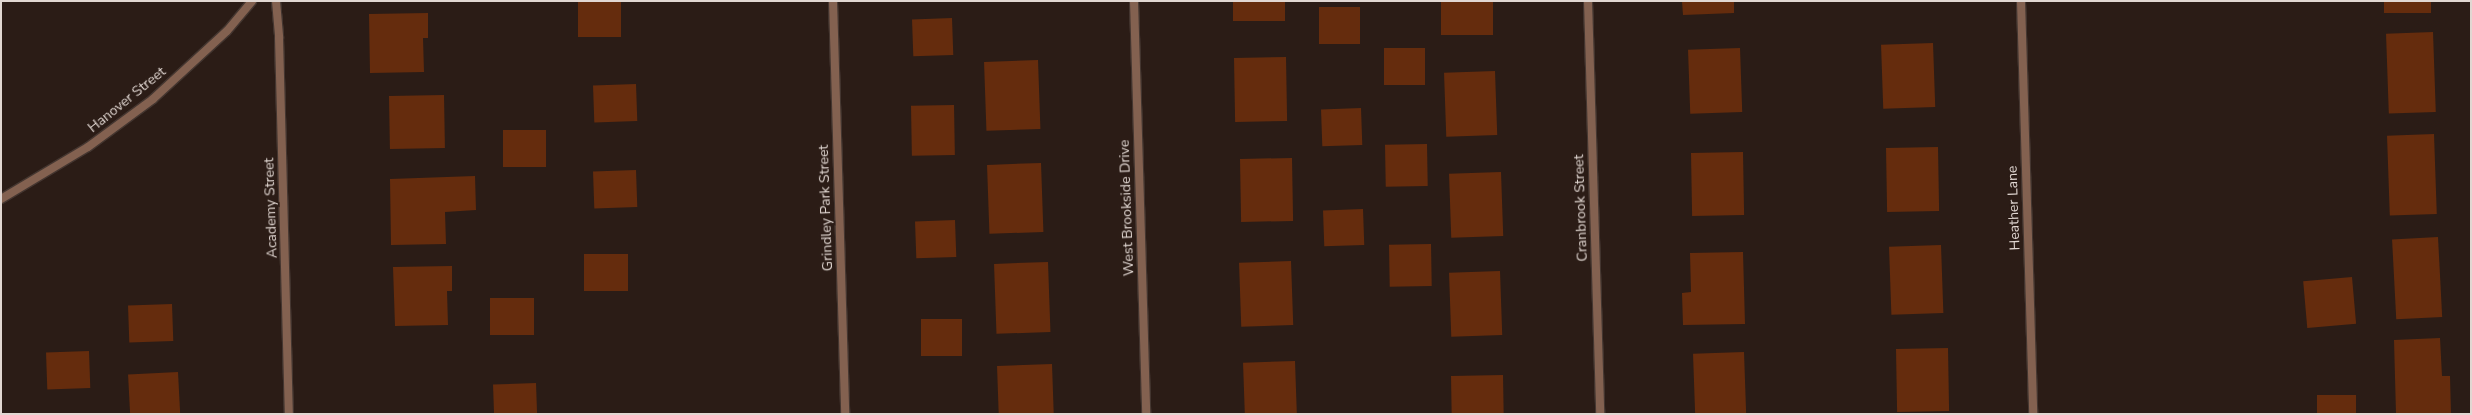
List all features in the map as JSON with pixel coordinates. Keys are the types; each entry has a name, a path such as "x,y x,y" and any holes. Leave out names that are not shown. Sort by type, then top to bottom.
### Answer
{"street":[{"name":"Hanover Street","path":"1,199 88,147 152,99 227,31 252,1"},
{"name":"Academy Street","path":"276,1 279,38 289,414"},
{"name":"Grindley Park Street","path":"833,1 845,414"},
{"name":"West Brookside Drive","path":"1134,1 1146,414"},
{"name":"Cranbrook Street","path":"1588,1 1600,414"},
{"name":"Heather Lane","path":"2022,1 2033,414"}],"building":[{"path":"578,1 621,1 621,37 578,37"},
{"path":"1233,1 1285,1 1285,21 1233,21"},
{"path":"1441,1 1493,1 1493,35 1441,35"},
{"path":"1682,1 1734,1 1734,13 1683,15"},
{"path":"2384,1 2431,1 2431,13 2384,13"},
{"path":"1319,7 1360,7 1360,44 1319,44"},
{"path":"428,13 428,38 423,38 424,72 370,73 369,14"},
{"path":"952,18 953,55 913,56 912,19"},
{"path":"2433,32 2436,112 2389,114 2386,34"},
{"path":"1933,43 1935,107 1883,109 1881,45"},
{"path":"1384,48 1425,48 1425,85 1384,85"},
{"path":"1740,48 1742,112 1690,114 1688,50"},
{"path":"1286,57 1287,121 1235,122 1234,58"},
{"path":"1038,60 1040,129 986,131 984,62"},
{"path":"1495,71 1497,135 1446,137 1444,73"},
{"path":"636,84 637,121 594,122 593,86"},
{"path":"444,95 445,148 390,149 389,96"},
{"path":"954,105 955,155 912,156 911,106"},
{"path":"1361,108 1362,145 1322,146 1321,109"},
{"path":"503,130 546,130 546,167 503,167"},
{"path":"2434,134 2437,214 2390,216 2387,136"},
{"path":"1427,144 1428,186 1386,187 1385,145"},
{"path":"1938,147 1939,211 1887,212 1886,148"},
{"path":"1743,152 1744,215 1692,216 1691,153"},
{"path":"1292,158 1293,221 1241,222 1240,159"},
{"path":"1041,163 1043,232 989,234 987,165"},
{"path":"636,170 637,207 594,208 593,172"},
{"path":"1501,172 1503,236 1451,238 1449,174"},
{"path":"475,176 476,210 445,212 446,244 391,245 390,179"},
{"path":"1363,209 1364,245 1324,246 1323,210"},
{"path":"955,220 956,257 916,258 915,221"},
{"path":"2438,237 2442,317 2396,319 2392,239"},
{"path":"1431,244 1432,286 1390,287 1389,245"},
{"path":"1941,245 1943,313 1891,315 1889,247"},
{"path":"1743,252 1745,324 1683,325 1682,293 1691,292 1690,253"},
{"path":"584,254 628,254 628,291 584,291"},
{"path":"1291,261 1293,325 1241,327 1239,263"},
{"path":"1048,262 1050,332 996,334 994,264"},
{"path":"452,266 452,291 447,291 448,325 395,326 393,267"},
{"path":"1500,271 1502,335 1451,337 1449,273"},
{"path":"2352,277 2356,324 2307,328 2303,281"},
{"path":"490,298 534,298 534,335 490,335"},
{"path":"172,304 173,341 129,343 128,306"},
{"path":"921,319 962,319 962,356 921,356"},
{"path":"2440,338 2442,376 2450,376 2451,414 2396,414 2394,340"},
{"path":"1948,348 1949,411 1897,412 1896,349"},
{"path":"89,351 90,388 47,389 46,353"},
{"path":"1744,352 1746,414 1695,414 1693,354"},
{"path":"1295,361 1297,414 1245,414 1243,363"},
{"path":"1052,364 1054,414 999,414 997,366"},
{"path":"178,372 180,414 130,414 128,375"},
{"path":"1503,375 1504,414 1452,414 1451,376"},
{"path":"536,383 537,414 494,414 493,385"},
{"path":"2317,395 2356,395 2356,414 2317,414"}]}
